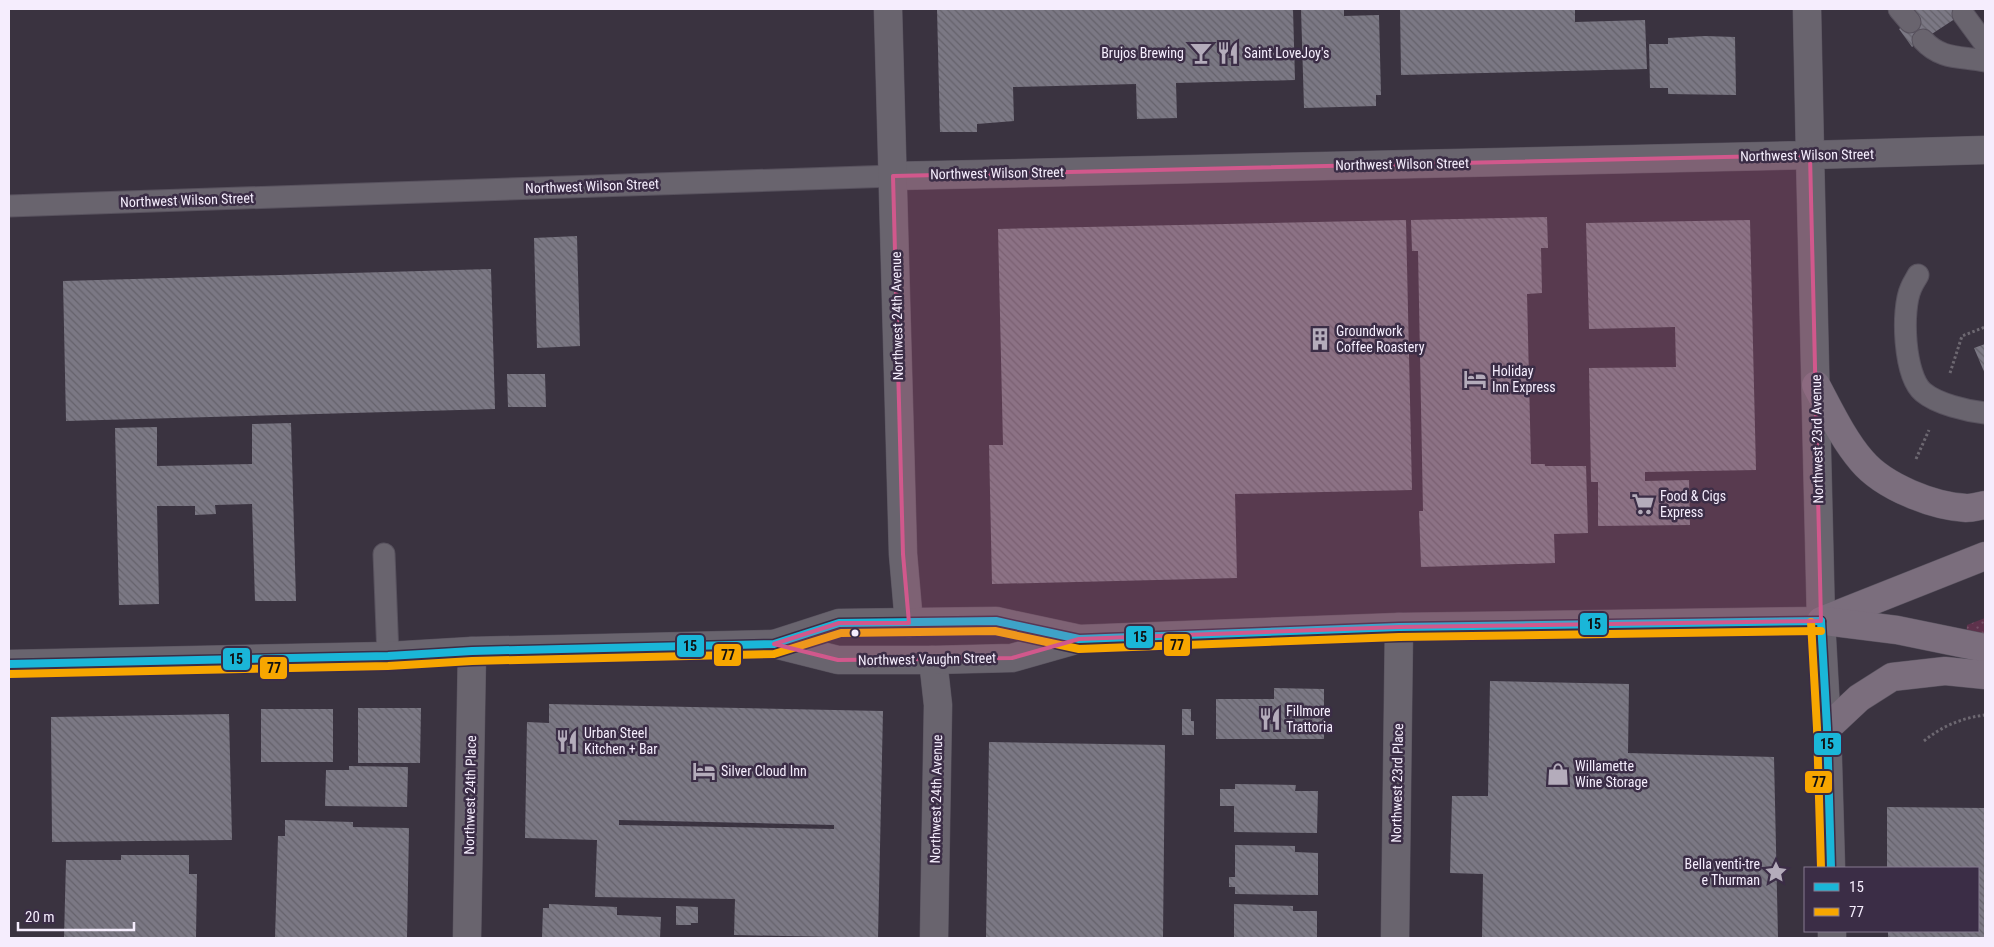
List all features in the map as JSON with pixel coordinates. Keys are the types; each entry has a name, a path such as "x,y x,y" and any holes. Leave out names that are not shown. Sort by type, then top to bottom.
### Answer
{"highway":[{"path":"1816,385 1847,441 1858,456 1888,482 1930,502 1968,508 1985,505"},
{"path":"1821,621 1985,556"},
{"path":"1821,621 1896,630 1985,648"},
{"path":"1827,728 1859,698 1892,677 1945,671 1985,675"}],"street":[{"name":"Northwest 24th Avenue","path":"888,9 903,554 909,623"},
{"name":"Northwest 23rd Avenue","path":"1807,9 1821,621 1827,728 1830,867"},
{"name":"Northwest Wilson Street","path":"894,176 1985,150"},
{"name":"Northwest Vaughn Street","path":"774,644 839,624 996,621 1079,639"},
{"name":"Northwest Vaughn Street","path":"9,664 388,656 472,651 774,644 838,660 933,660 1012,658 1079,639 1399,627 1821,621"},
{"name":"Northwest 23rd Place","path":"1395,938 1399,627"},
{"name":"Northwest 24th Place","path":"468,938 472,651"},
{"name":"Northwest 24th Avenue","path":"933,660 938,705 934,938"}],"lane":[{"path":"1963,14 1985,44"},
{"path":"1923,40 1932,49 1943,54 1985,61"},
{"name":"Northwest Wilson Street","path":"9,206 894,176"},
{"path":"1918,275 1910,289 1906,310 1907,357 1913,379 1922,392 1933,399 1970,411 1985,413"},
{"path":"384,554 388,656"}],"path":[{"path":"1924,741 1933,733 1952,722 1985,715"}],"highlighted area":[{"path":"1810,155 1821,621 1399,627 1079,639 1012,658 838,660 774,644 839,623 909,623 903,554 893,176"}],"shaded area":[{"path":"1985,618 1985,642 1966,639 1967,625"}],"building":[{"path":"937,9 1293,9 1295,80 1176,83 1177,118 1137,119 1136,84 1013,87 1014,121 977,124 977,132 940,132"},
{"path":"1301,9 1344,9 1344,16 1379,15 1381,95 1376,95 1376,106 1304,108"},
{"path":"1400,9 1575,9 1575,22 1645,20 1647,69 1401,75"},
{"path":"1914,9 1970,9 1912,47 1899,29 1919,16"},
{"path":"1735,37 1736,95 1668,94 1668,88 1650,88 1649,44 1668,44 1668,38"},
{"name":"Holiday Inn Express","path":"1547,217 1548,248 1541,248 1542,293 1527,294 1531,464 1586,466 1588,533 1554,534 1555,563 1421,567 1419,511 1423,511 1418,251 1412,251 1411,220"},
{"path":"1406,220 1412,490 1235,494 1237,578 992,584 989,445 1003,445 998,229"},
{"path":"1750,220 1756,470 1645,472 1645,481 1689,480 1690,525 1598,526 1598,482 1591,482 1589,368 1676,367 1675,327 1589,329 1586,223"},
{"path":"577,236 580,346 537,348 534,238"},
{"path":"491,269 495,409 66,421 63,281"},
{"path":"1985,344 1985,374 1974,348"},
{"path":"507,374 545,374 546,407 508,407"},
{"path":"291,423 296,601 255,601 252,504 215,505 216,514 195,515 195,506 157,506 159,604 119,605 115,428 157,427 157,466 252,464 252,424"},
{"path":"1490,681 1629,684 1628,753 1774,757 1778,938 1482,938 1483,874 1450,873 1452,796 1488,796"},
{"name":"Fillmore Trattoria","path":"1274,688 1324,689 1324,739 1216,739 1216,699 1274,699"},
{"name":"Silver Cloud Inn","path":"549,704 883,711 878,938 734,935 735,899 595,897 597,840 525,838 527,722 549,723","holes":["619,820 834,825 834,829 619,825"]},
{"path":"358,708 421,708 420,763 358,763"},
{"path":"261,709 333,709 333,762 261,762"},
{"path":"1182,709 1191,709 1191,721 1194,721 1194,735 1182,735"},
{"path":"229,714 232,840 52,842 51,717"},
{"path":"989,742 1165,745 1163,938 986,938"},
{"path":"349,766 408,767 407,807 325,806 326,770 349,770"},
{"path":"1235,784 1296,785 1295,791 1318,791 1317,833 1234,832 1234,806 1220,806 1220,789 1235,789"},
{"path":"1887,807 1985,808 1985,938 1888,938 1888,932 1979,932 1979,867 1887,867"},
{"path":"285,820 353,822 353,827 409,828 407,938 275,938 278,836 285,836"},
{"path":"1235,845 1295,846 1295,852 1318,853 1318,895 1235,894 1235,887 1229,887 1229,877 1235,877"},
{"path":"121,855 189,855 189,874 197,874 196,938 64,938 66,860 121,860"},
{"path":"549,904 617,907 617,915 661,917 660,938 542,938 543,908 549,908"},
{"path":"1234,904 1293,906 1293,911 1317,911 1317,938 1234,938"},
{"path":"676,906 698,907 698,923 676,925"}],"transit line":[{"name":"15","path":"9,664 388,656 472,651 774,644 839,623 996,621 1079,639 1399,627 1821,621"},
{"name":"15","path":"1821,621 1827,728 1831,867"},
{"name":"77","path":"1811,622 1817,728 1821,867"},
{"name":"77","path":"9,674 388,666 472,661 774,654 841,633 995,631 1079,649 1399,637 1821,631"}],"place":[{"name":"Brujos Brewing","path":"1201,53"},
{"name":"Saint LoveJoy's","path":"1228,53"},
{"name":"Groundwork Coffee Roastery","path":"1320,339"},
{"name":"Holiday Inn Express","path":"1475,379"},
{"name":"Food & Cigs Express","path":"1643,504"},
{"name":"Fillmore Trattoria","path":"1270,719"},
{"name":"Urban Steel Kitchen + Bar","path":"567,741"},
{"name":"Silver Cloud Inn","path":"704,771"},
{"name":"Willamette Wine Storage","path":"1558,774"},
{"name":"Bella venti-tre e Thurman","path":"1776,872"}]}
